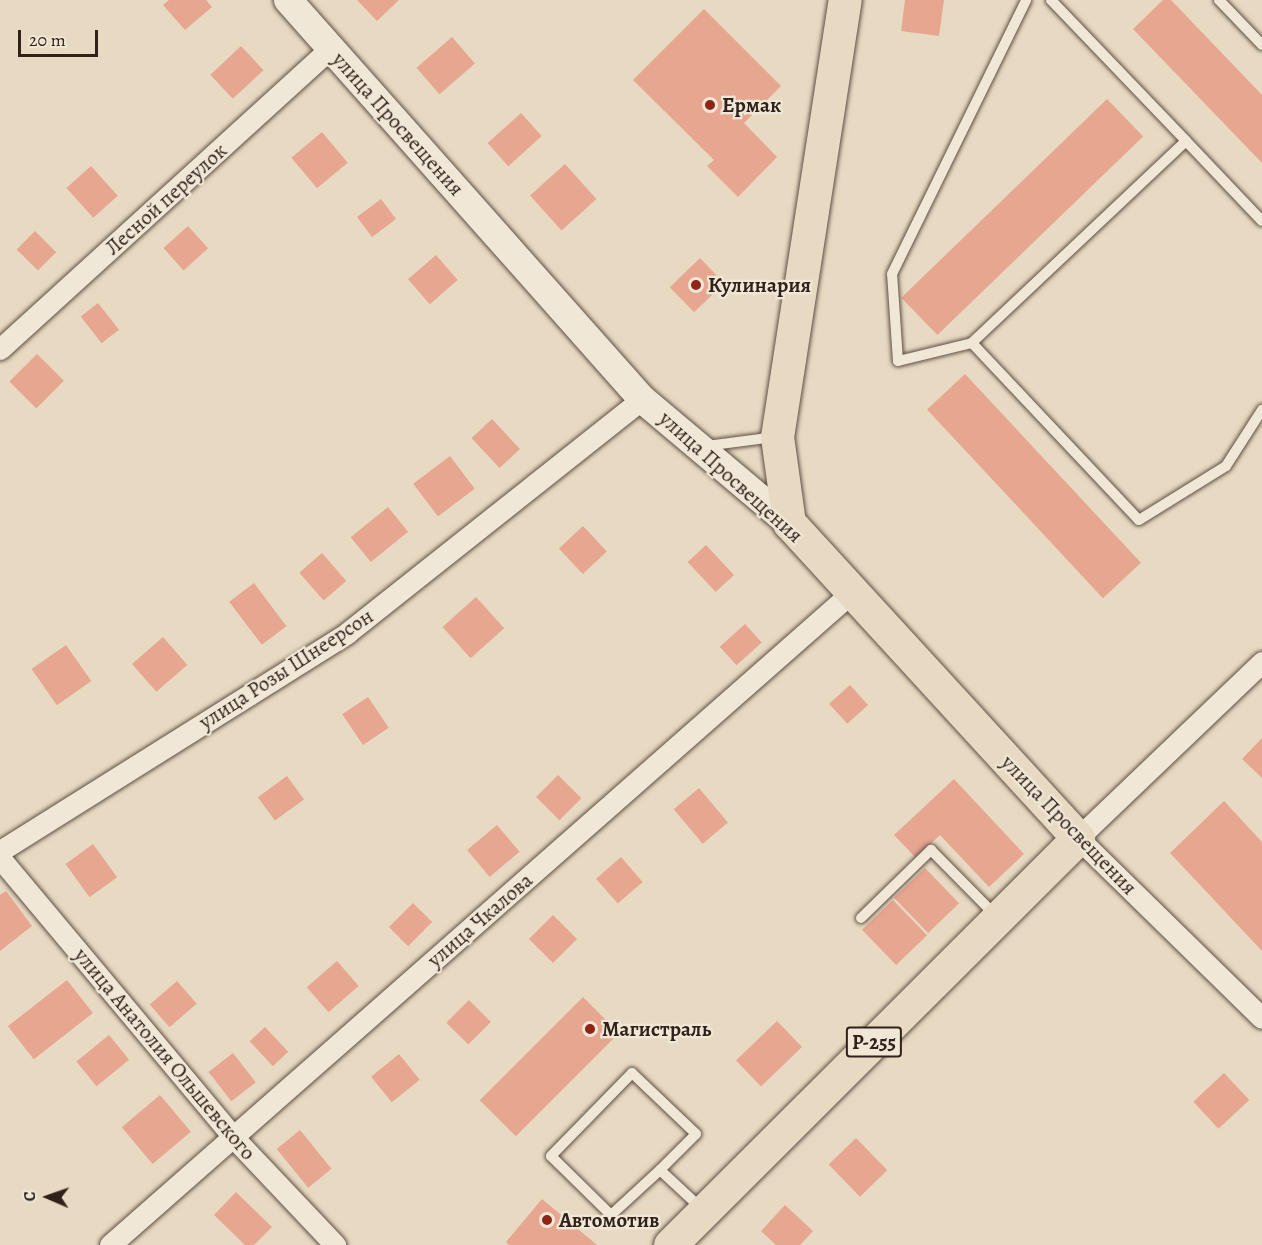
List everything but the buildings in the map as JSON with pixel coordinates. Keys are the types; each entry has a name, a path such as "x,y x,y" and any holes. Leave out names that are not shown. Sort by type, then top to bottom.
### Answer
{"highway":[{"path":"789,523 777,436 845,0"},
{"name":"улица Просвещения","path":"789,523 850,594 1078,838"},
{"name":"Р-255","path":"670,1245 1078,838"}],"street":[{"name":"улица Просвещения","path":"288,0 642,399 789,523"},
{"name":"Лесной переулок","path":"0,349 331,48"},
{"name":"улица Розы Шнеерсон","path":"0,851 347,633 642,399"},
{"name":"улица Чкалова","path":"110,1245 850,594"},
{"path":"1078,838 1262,662"},
{"name":"улица Просвещения","path":"1078,838 1261,1014"},
{"name":"улица Анатолия Ольшевского","path":"0,858 233,1137 335,1245"}],"lane":[{"path":"1026,0 892,274 898,361 972,343 1186,141"},
{"path":"1051,0 1262,221"},
{"path":"1219,0 1262,45"},
{"path":"972,343 1139,520 1226,466 1262,410"},
{"path":"699,447 777,436"},
{"path":"861,918 931,850 998,918"},
{"path":"632,1073 696,1134 660,1170 611,1215 551,1156 632,1073"},
{"path":"660,1170 704,1210"}],"place":[{"name":"Ермак","path":"710,105"},
{"name":"Кулинария","path":"696,285"},
{"name":"Магистраль","path":"590,1029"},
{"name":"Автомотив","path":"547,1220"}]}
